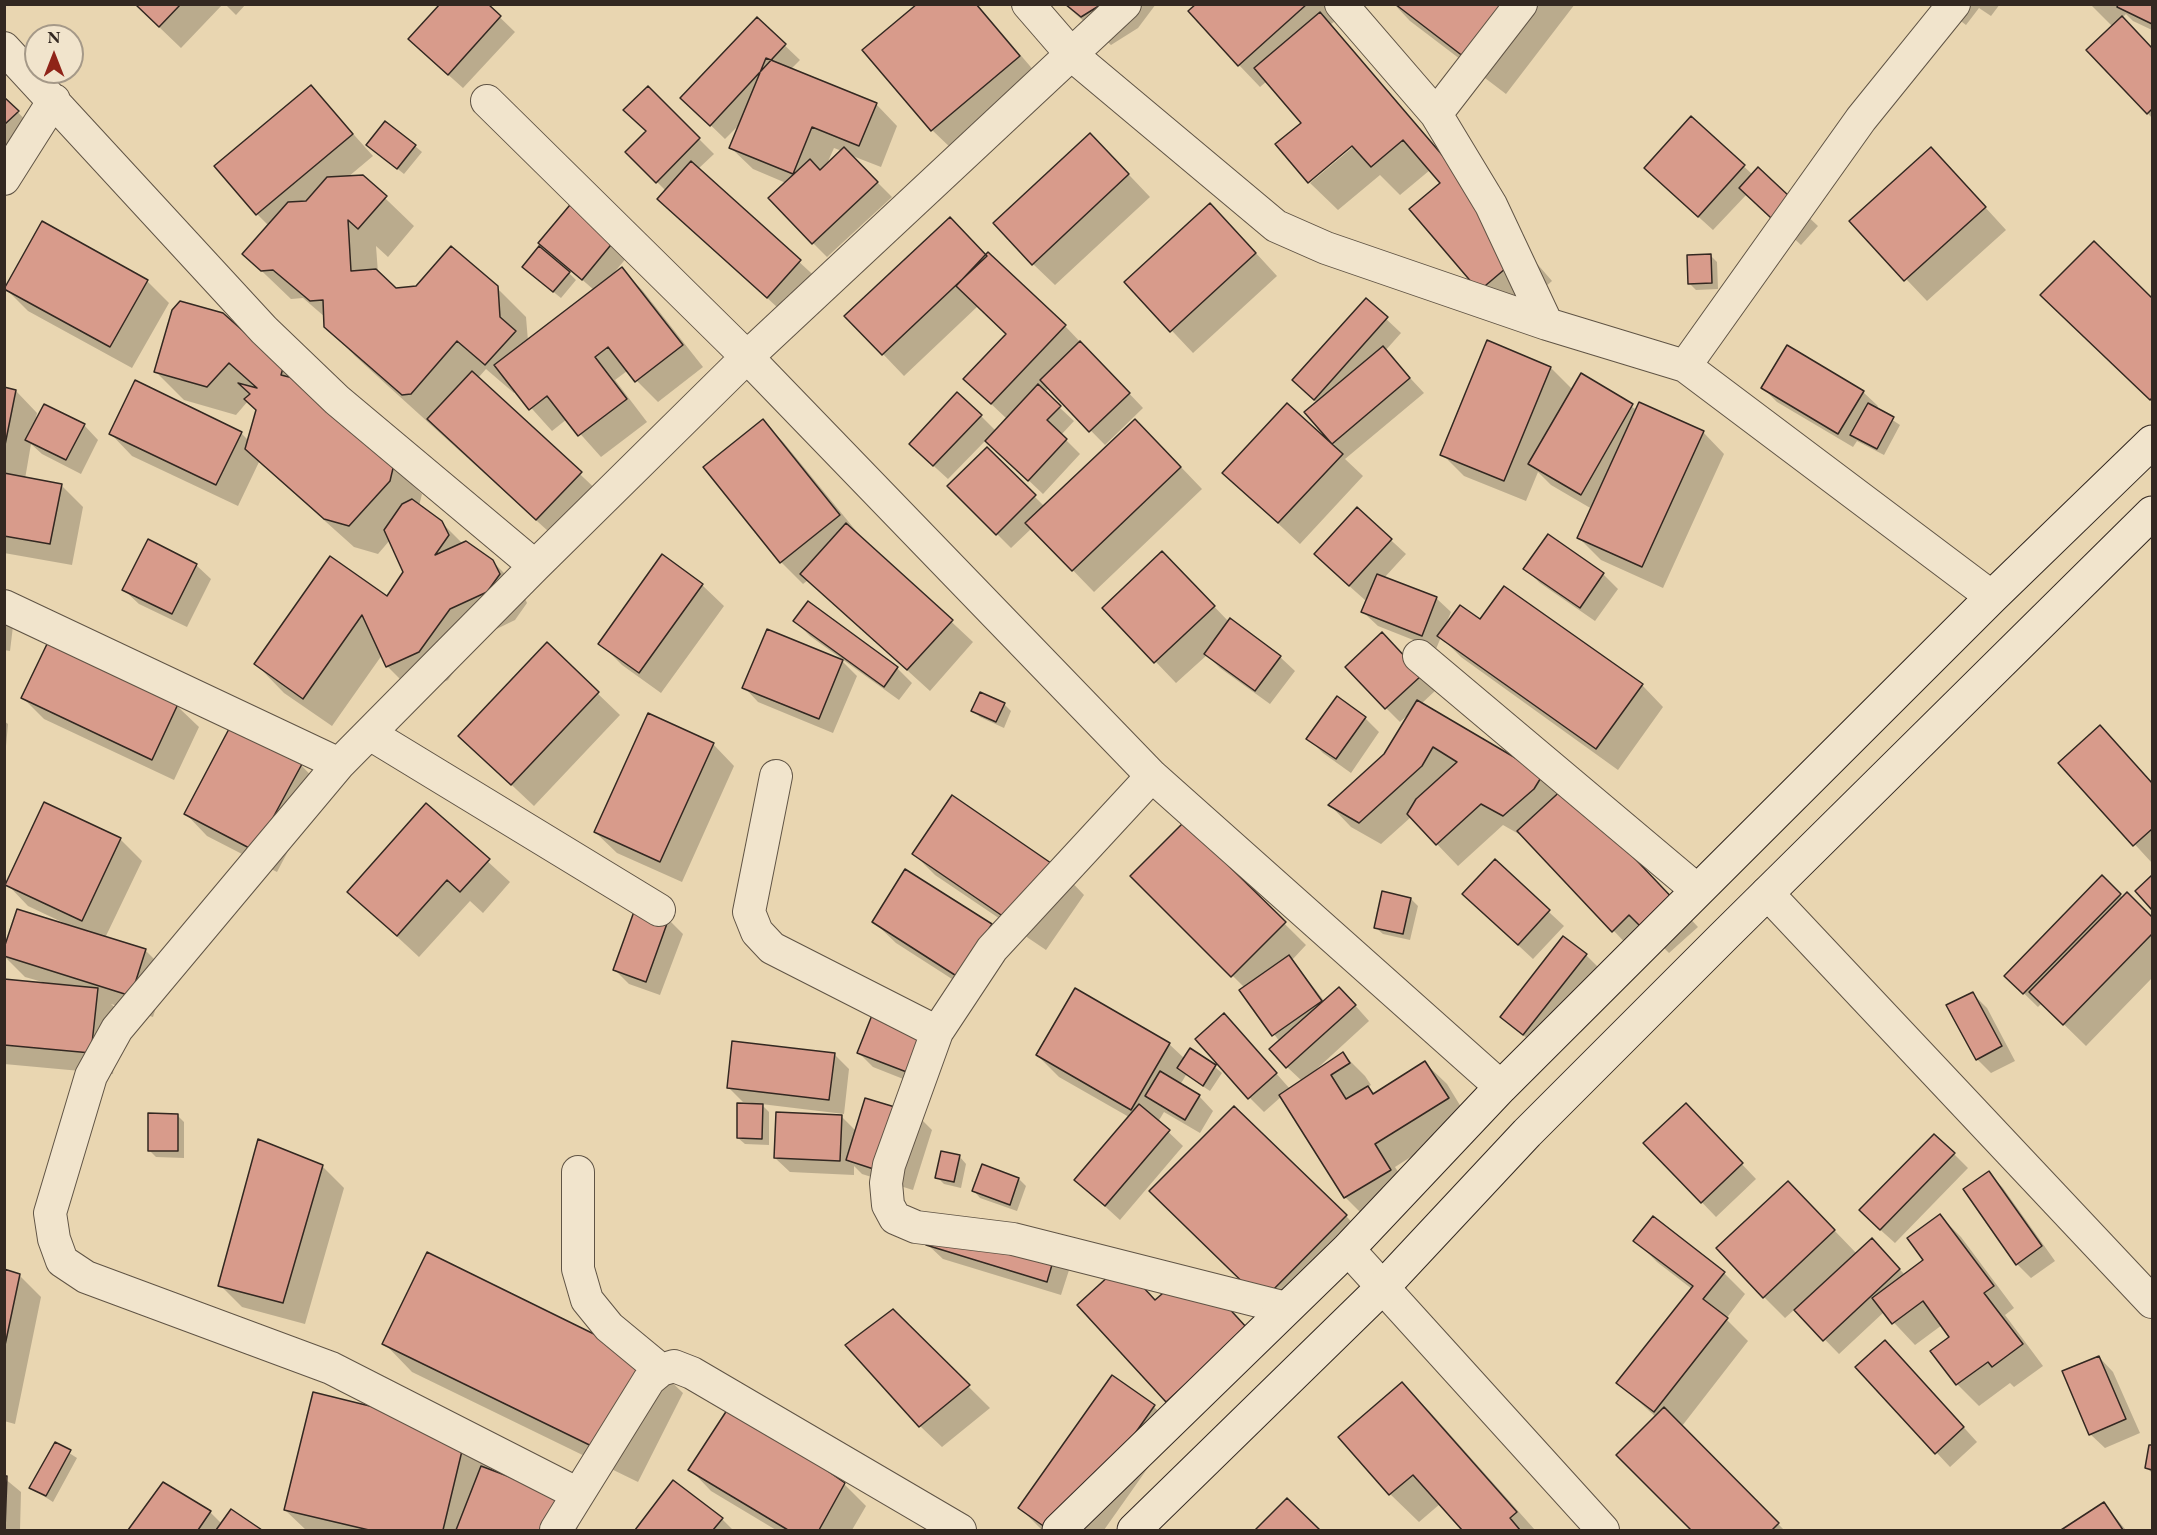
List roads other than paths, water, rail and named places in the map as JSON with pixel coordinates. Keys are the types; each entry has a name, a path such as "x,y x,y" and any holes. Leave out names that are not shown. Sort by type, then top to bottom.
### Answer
{"main road":[{"path":"1059,1530 1348,1249 1501,1087 1697,890 1992,597 2152,442"},
{"path":"1134,1530 1383,1287 1527,1133 2152,513"}],"street":[{"path":"1028,4 1073,56 1276,226 1326,248 1547,324 1684,366 1992,597"},
{"path":"578,1494 331,1368 86,1277 62,1261 54,1239 50,1213 91,1076 117,1029 339,764 534,566 747,357 1073,56 1125,4"},
{"path":"1341,4 1436,114 1491,205 1547,324"},
{"path":"1436,114 1521,4"},
{"path":"1684,366 1861,119 1954,4"},
{"path":"4,48 264,330 336,400 534,566"},
{"path":"4,179 54,100"},
{"path":"488,101 747,357 1152,776 1501,1087"},
{"path":"4,606 339,764"},
{"path":"1419,656 1697,890"},
{"path":"370,734 659,910"},
{"path":"776,776 748,912 757,932 771,948 937,1032"},
{"path":"1152,776 992,949 937,1032 889,1165 886,1183 888,1205 896,1218 916,1227 1012,1239 1286,1308"},
{"path":"1767,893 2152,1302"},
{"path":"578,1173 578,1269 587,1300 609,1327 661,1370"},
{"path":"1348,1249 1603,1530"},
{"path":"556,1530 649,1380 661,1370 674,1366 692,1373 960,1530"}]}
